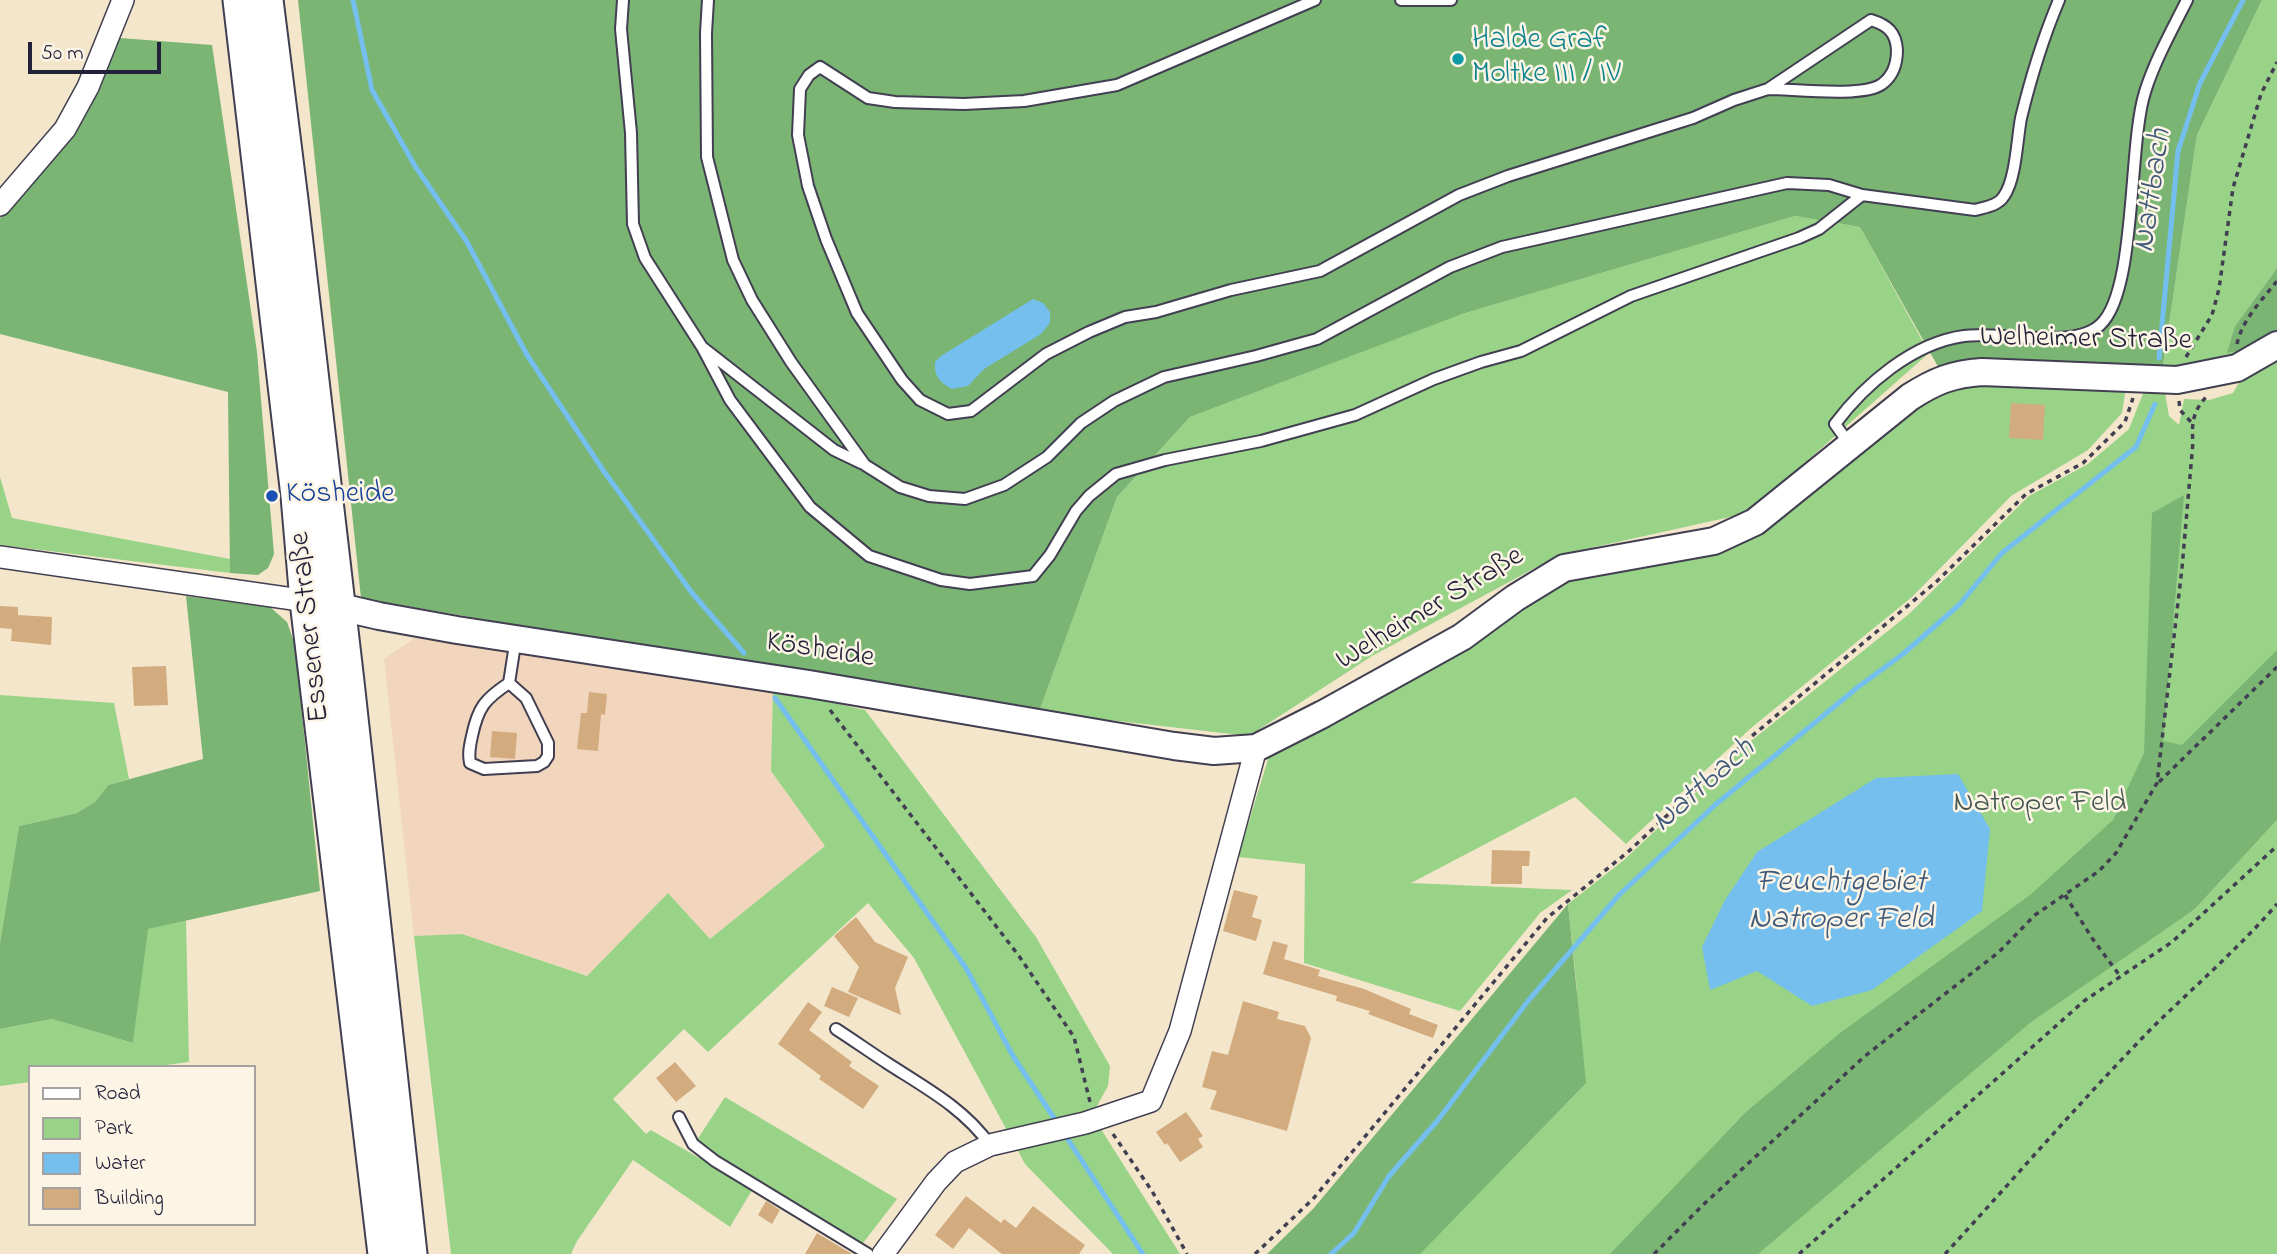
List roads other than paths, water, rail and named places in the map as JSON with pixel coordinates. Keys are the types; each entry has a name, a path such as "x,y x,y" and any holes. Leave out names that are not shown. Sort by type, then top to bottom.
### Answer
{"main road":[{"name":"Essener Straße","path":"240,0 298,496 322,603 410,1254"},
{"name":"Essener Straße","path":"266,0 291,201 322,603 385,1254"}],"street":[{"path":"0,205 65,129 88,88 123,0"},
{"name":"Welheimer Straße","path":"1256,748 1462,637 1515,598 1564,568 1704,543 1755,523 1910,397 1935,381 1963,373 1982,372 2157,380 2237,368 2277,345"},
{"name":"Kösheide","path":"0,556 322,603 379,616 1214,751 1256,748"},
{"path":"883,1254 936,1182 956,1162 990,1145 1093,1120 1151,1101 1180,1031 1256,748"}],"lane":[{"path":"623,0 621,29 631,134 633,224 645,258 702,347 730,400 810,507 869,555 942,580 970,584 1033,576 1050,555 1076,511 1115,474 1165,460 1261,441 1354,415 1434,379 1521,351 1631,296 1799,238 1819,229 1862,195"},
{"path":"708,0 707,157 733,260 752,300 791,362 865,465"},
{"path":"1315,0 1117,85 1070,95 964,104 895,102 868,98 820,67 809,75 800,89 798,135 808,186 822,229 857,313 902,380 920,400 948,414 971,411 1046,354 1089,332 1125,317 1156,312 1231,290 1320,271 1459,195 1508,176 1681,122 1768,89 1828,46 1871,20 1890,29 1896,41 1895,69 1881,84 1864,90 1836,92 1768,89"},
{"path":"1401,0 1451,0"},
{"path":"702,347 834,450 900,487 929,496 965,499 1004,485 1047,457 1081,423 1114,401 1164,377 1317,339 1450,267 1502,247 1787,183 1829,185 1862,195 1975,210 1994,205 2004,197 2010,179 2030,79 2059,0"},
{"path":"1850,445 1835,424 1853,400 1910,355 1965,336 2045,338 2081,334 2099,326 2110,312 2118,295 2126,250 2137,124 2145,92 2187,0"},
{"path":"509,683 526,698 548,743 548,756 537,766 484,769 470,763 468,754 476,715 488,697 509,683 516,638"},
{"path":"836,1029 937,1093 981,1133 990,1145"},
{"path":"680,1117 693,1144 715,1161 868,1254"}],"water":[{"path":"1033,299 1043,303 1050,312 1050,323 1041,334 984,369 968,386 952,389 941,381 935,362 941,356"},
{"name":"Feuchtgebiet Natroper Feld","path":"1958,774 1990,829 1982,911 1872,990 1812,1006 1757,971 1710,990 1702,947 1725,900 1757,852 1876,778"}],"waterway":[{"path":"353,0 372,90 415,166 467,242 527,355 603,470 692,593 744,653"},
{"name":"Nattbach","path":"2159,358 2178,151 2200,83 2243,0"},
{"name":"Nattbach","path":"1331,1254 1354,1233 1389,1176 1438,1120 1528,1001 1619,895 1715,805 1858,687 1903,654 1959,605 2002,553 2136,447 2155,404"},
{"path":"775,698 966,968 1013,1056 1058,1124"},
{"path":"1065,1135 1143,1254"}],"place":[{"name":"Halde Graf Moltke III / IV","path":"1458,59"},
{"name":"Kösheide","path":"272,496"}],"park label":[{"name":"Natroper Feld","path":"2040,805"}]}
